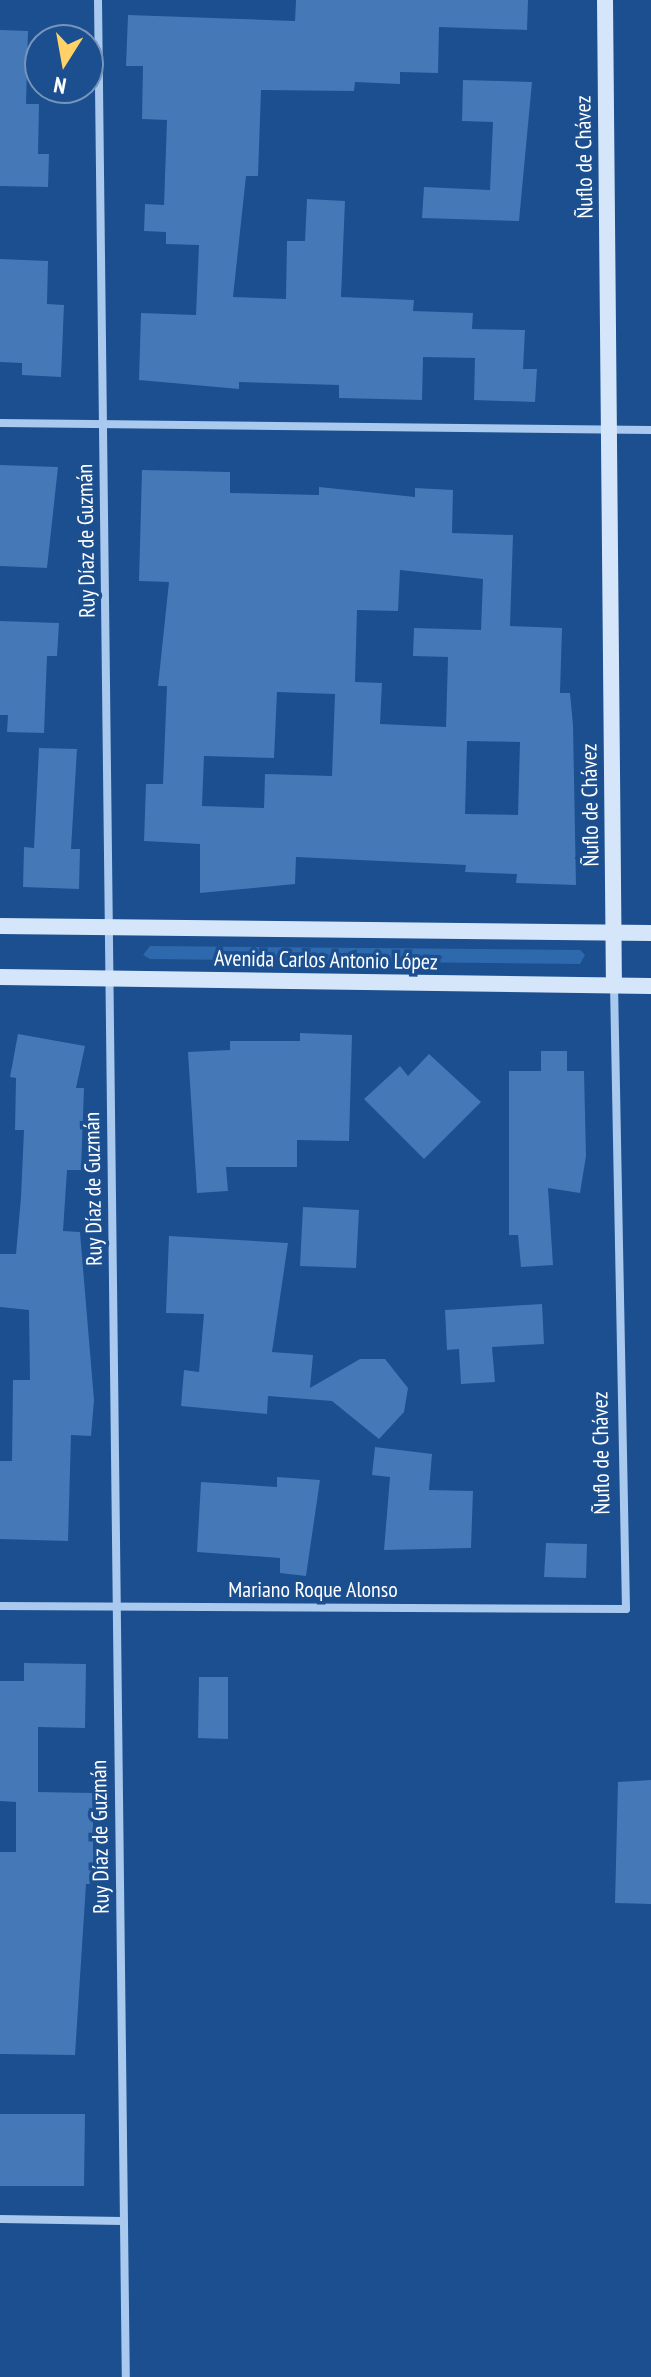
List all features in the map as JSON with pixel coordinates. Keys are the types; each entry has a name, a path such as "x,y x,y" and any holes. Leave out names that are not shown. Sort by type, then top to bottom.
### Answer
{"main road":[{"name":"Ñuflo de Chávez","path":"605,0 614,985"},
{"name":"Avenida Carlos Antonio López","path":"0,926 651,933"},
{"name":"Avenida Carlos Antonio López","path":"0,977 651,986"}],"street":[{"name":"Ruy Díaz de Guzmán","path":"98,0 126,2377"},
{"path":"0,423 651,430"},
{"name":"Ñuflo de Chávez","path":"614,985 626,1609"},
{"name":"Mariano Roque Alonso","path":"0,1606 626,1609"},
{"path":"0,2219 122,2221"}],"shaded area":[{"path":"150,946 580,950 585,955 580,964 150,959 143,955"}],"building":[{"path":"296,0 528,0 527,30 439,27 438,73 400,72 400,84 355,82 354,91 261,90 258,176 246,176 233,297 286,299 287,241 305,241 307,199 345,201 341,297 414,300 413,311 473,313 472,329 525,330 523,369 537,369 535,402 474,400 475,358 423,357 422,400 339,398 339,385 239,382 239,389 139,380 141,313 196,315 199,245 166,244 166,232 144,231 145,204 164,205 167,120 142,119 143,66 126,66 128,15 295,21"},
{"path":"0,30 24,31 24,104 39,104 38,154 49,154 48,187 0,186"},
{"path":"463,80 532,82 519,221 422,218 424,187 490,190 493,122 462,121"},
{"path":"0,259 48,261 47,304 64,305 61,377 22,375 22,363 0,362"},
{"path":"0,465 58,467 47,568 0,566"},
{"path":"142,470 230,472 230,493 319,495 319,487 415,497 415,488 453,490 452,533 513,535 510,626 562,628 560,693 570,693 573,725 576,885 516,883 517,874 465,872 466,865 296,857 295,884 200,893 200,844 144,841 146,784 163,784 167,686 158,686 169,582 139,581","holes":["400,570 483,579 481,630 414,628 413,656 448,657 446,727 380,724 382,683 355,682 357,610 398,611","277,692 335,694 332,776 265,774 264,808 202,806 204,756 274,758","467,741 520,742 518,815 465,814"]},
{"path":"0,621 59,623 57,656 47,656 44,733 7,732 8,715 0,715"},
{"path":"39,748 77,749 71,849 80,849 79,889 23,887 24,847 34,848"},
{"path":"300,1033 352,1035 349,1141 297,1140 297,1167 226,1167 228,1191 197,1193 188,1052 230,1050 230,1041 300,1041"},
{"path":"18,1034 85,1046 76,1088 84,1088 81,1170 67,1170 63,1231 80,1232 94,1400 91,1436 71,1435 68,1541 0,1539 0,1461 12,1461 13,1380 30,1380 29,1310 0,1307 0,1254 16,1254 21,1197 24,1130 15,1130 16,1078 10,1077"},
{"path":"541,1051 567,1051 567,1071 584,1071 586,1156 580,1193 548,1188 553,1265 521,1267 518,1235 509,1235 509,1071 541,1071"},
{"path":"429,1054 481,1102 424,1159 364,1099 400,1066 408,1076"},
{"path":"303,1207 359,1210 356,1268 300,1266"},
{"path":"169,1236 288,1243 272,1352 313,1355 310,1388 360,1359 385,1359 408,1388 404,1412 379,1439 332,1401 268,1396 267,1414 181,1406 184,1370 199,1372 204,1314 166,1313"},
{"path":"542,1304 544,1344 492,1347 495,1382 461,1384 459,1349 447,1350 445,1310"},
{"path":"375,1447 432,1454 429,1490 473,1491 471,1548 384,1550 390,1477 372,1475"},
{"path":"277,1477 320,1480 306,1576 280,1573 280,1558 197,1552 201,1482 277,1487"},
{"path":"546,1543 587,1544 586,1578 544,1577"},
{"path":"24,1663 86,1664 85,1728 38,1727 38,1792 93,1793 93,1853 104,1853 103,1884 86,1884 75,2055 0,2054 0,1852 16,1852 16,1802 0,1801 0,1681 24,1681"},
{"path":"199,1677 228,1677 228,1739 198,1738"},
{"path":"651,1780 651,1904 615,1903 618,1782"},
{"path":"0,2114 85,2114 84,2186 0,2186"}]}
